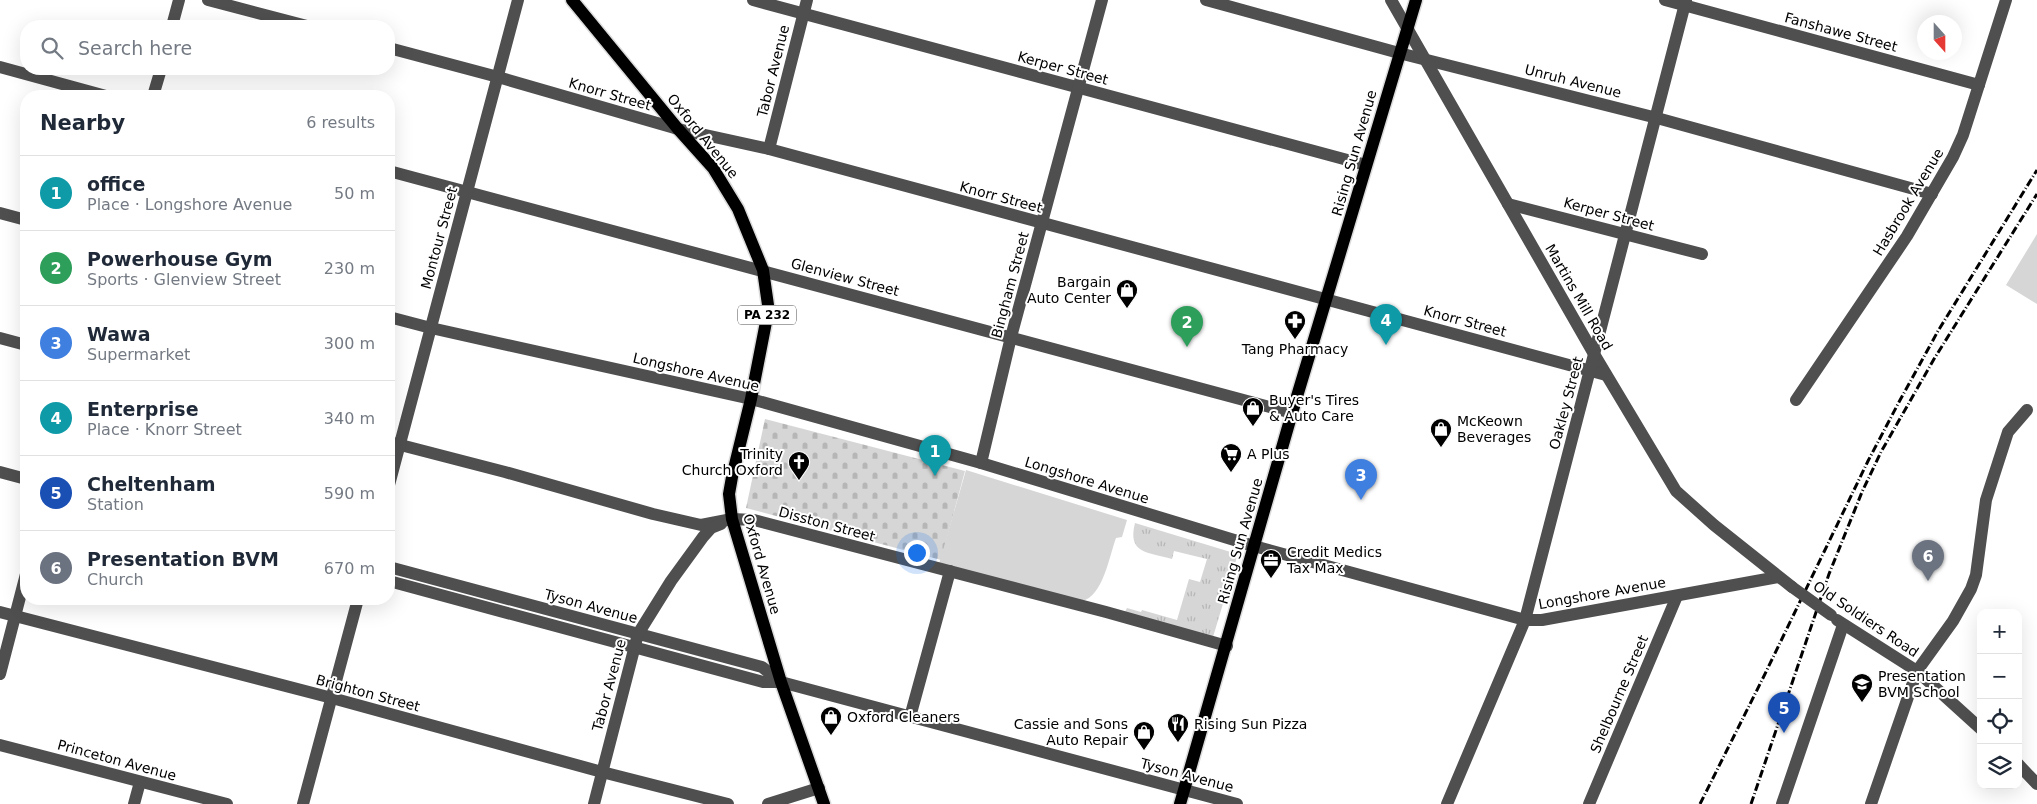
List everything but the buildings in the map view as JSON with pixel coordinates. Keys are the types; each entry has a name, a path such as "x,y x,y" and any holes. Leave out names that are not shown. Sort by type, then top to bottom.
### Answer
{"main road":[{"name":"Oxford Avenue","path":"572,0 678,129 713,168 738,209 763,270 768,305 751,399 729,494 732,519 781,682 820,788 824,804"},
{"name":"Rising Sun Avenue","path":"1180,804 1227,646 1292,413 1416,0"}],"street":[{"path":"174,20 179,0"},
{"path":"208,0 284,20"},
{"name":"Montour Street","path":"395,441 430,328 518,0"},
{"name":"Kerper Street","path":"752,0 1366,165"},
{"name":"Tabor Avenue","path":"769,149 807,0"},
{"name":"Bingham Street","path":"981,463 1011,337 1102,0"},
{"name":"Unruh Avenue","path":"1206,0 1656,118 1932,194"},
{"name":"Martins Mill Road","path":"1391,0 1606,375 1676,492 1778,577"},
{"name":"Fanshawe Street","path":"1665,0 1685,2 1979,85"},
{"name":"Hasbrook Avenue","path":"1796,400 1907,236 1963,135 2006,0"},
{"name":"Oakley Street","path":"1447,804 1525,620 1685,2"},
{"name":"Knorr Street","path":"395,50 678,129 769,149 1606,375"},
{"path":"0,67 20,72"},
{"path":"29,75 84,90"},
{"path":"155,90 159,75"},
{"name":"Glenview Street","path":"395,173 1292,413"},
{"name":"Kerper Street","path":"1508,204 1702,254"},
{"path":"0,213 20,218"},
{"name":"Longshore Avenue","path":"395,319 751,399 981,463 1254,546 1525,620 1542,620 1778,577"},
{"path":"0,338 20,343"},
{"path":"1871,804 1918,671 1953,621 1971,589 1976,575 1986,500 2008,432 2027,410"},
{"name":"Disston Street","path":"395,444 700,525 732,519 754,520 1227,646"},
{"path":"0,472 20,477"},
{"name":"Tabor Avenue","path":"594,804 638,634 671,581 703,537 711,528 732,519"},
{"name":"Tyson Avenue","path":"395,569 762,667 781,682"},
{"path":"910,717 950,572"},
{"name":"Old Soldiers Road","path":"1778,577 1843,625 1918,671 1977,725"},
{"name":"Tyson Avenue","path":"395,583 763,682 781,682 1237,804"},
{"name":"Shelbourne Street","path":"1588,804 1677,596"},
{"path":"0,674 20,597"},
{"path":"499,612 503,598"},
{"path":"303,804 356,605"},
{"name":"Brighton Street","path":"0,612 332,698 602,772 728,804"},
{"path":"1783,803 1843,625"},
{"name":"Princeton Avenue","path":"0,745 227,804"},
{"path":"2022,768 2037,784"},
{"path":"134,804 140,782"},
{"path":"768,804 820,788"}],"green space":[{"path":"2037,234 2037,304 2006,285"},
{"path":"765,419 965,471 941,560 746,508"},
{"path":"966,470 1127,520 1122,537 1116,538 1104,575 1095,592 1089,598 1082,601 939,564"},
{"path":"1135,523 1234,553 1237,557 1213,637 1124,614 1127,608 1141,612 1142,610 1177,620 1189,579 1200,582 1207,559 1174,551 1172,559 1142,550 1134,541"}],"railway":[{"path":"1700,804 1868,461 1899,402 1938,331 2037,170"},
{"path":"1751,804 1829,574 1862,492 1881,452 1934,359 2037,194"}],"place":[{"name":"Bargain Auto Center","path":"1127,309"},
{"name":"Tang Pharmacy","path":"1295,340"},
{"name":"Enterprise","path":"1386,345"},
{"name":"Powerhouse Gym","path":"1187,347"},
{"name":"Buyer's Tires & Auto Care","path":"1253,427"},
{"name":"McKeown Beverages","path":"1441,448"},
{"name":"A Plus","path":"1231,473"},
{"name":"office","path":"935,476"},
{"name":"Trinity Church Oxford","path":"799,481"},
{"name":"Wawa","path":"1361,500"},
{"name":"Credit Medics Tax Max","path":"1271,579"},
{"name":"Presentation BVM","path":"1928,581"},
{"name":"Presentation BVM School","path":"1862,703"},
{"name":"Cheltenham","path":"1784,733"},
{"name":"Oxford Cleaners","path":"831,736"},
{"name":"Rising Sun Pizza","path":"1178,743"},
{"name":"Cassie and Sons Auto Repair","path":"1144,751"}]}
